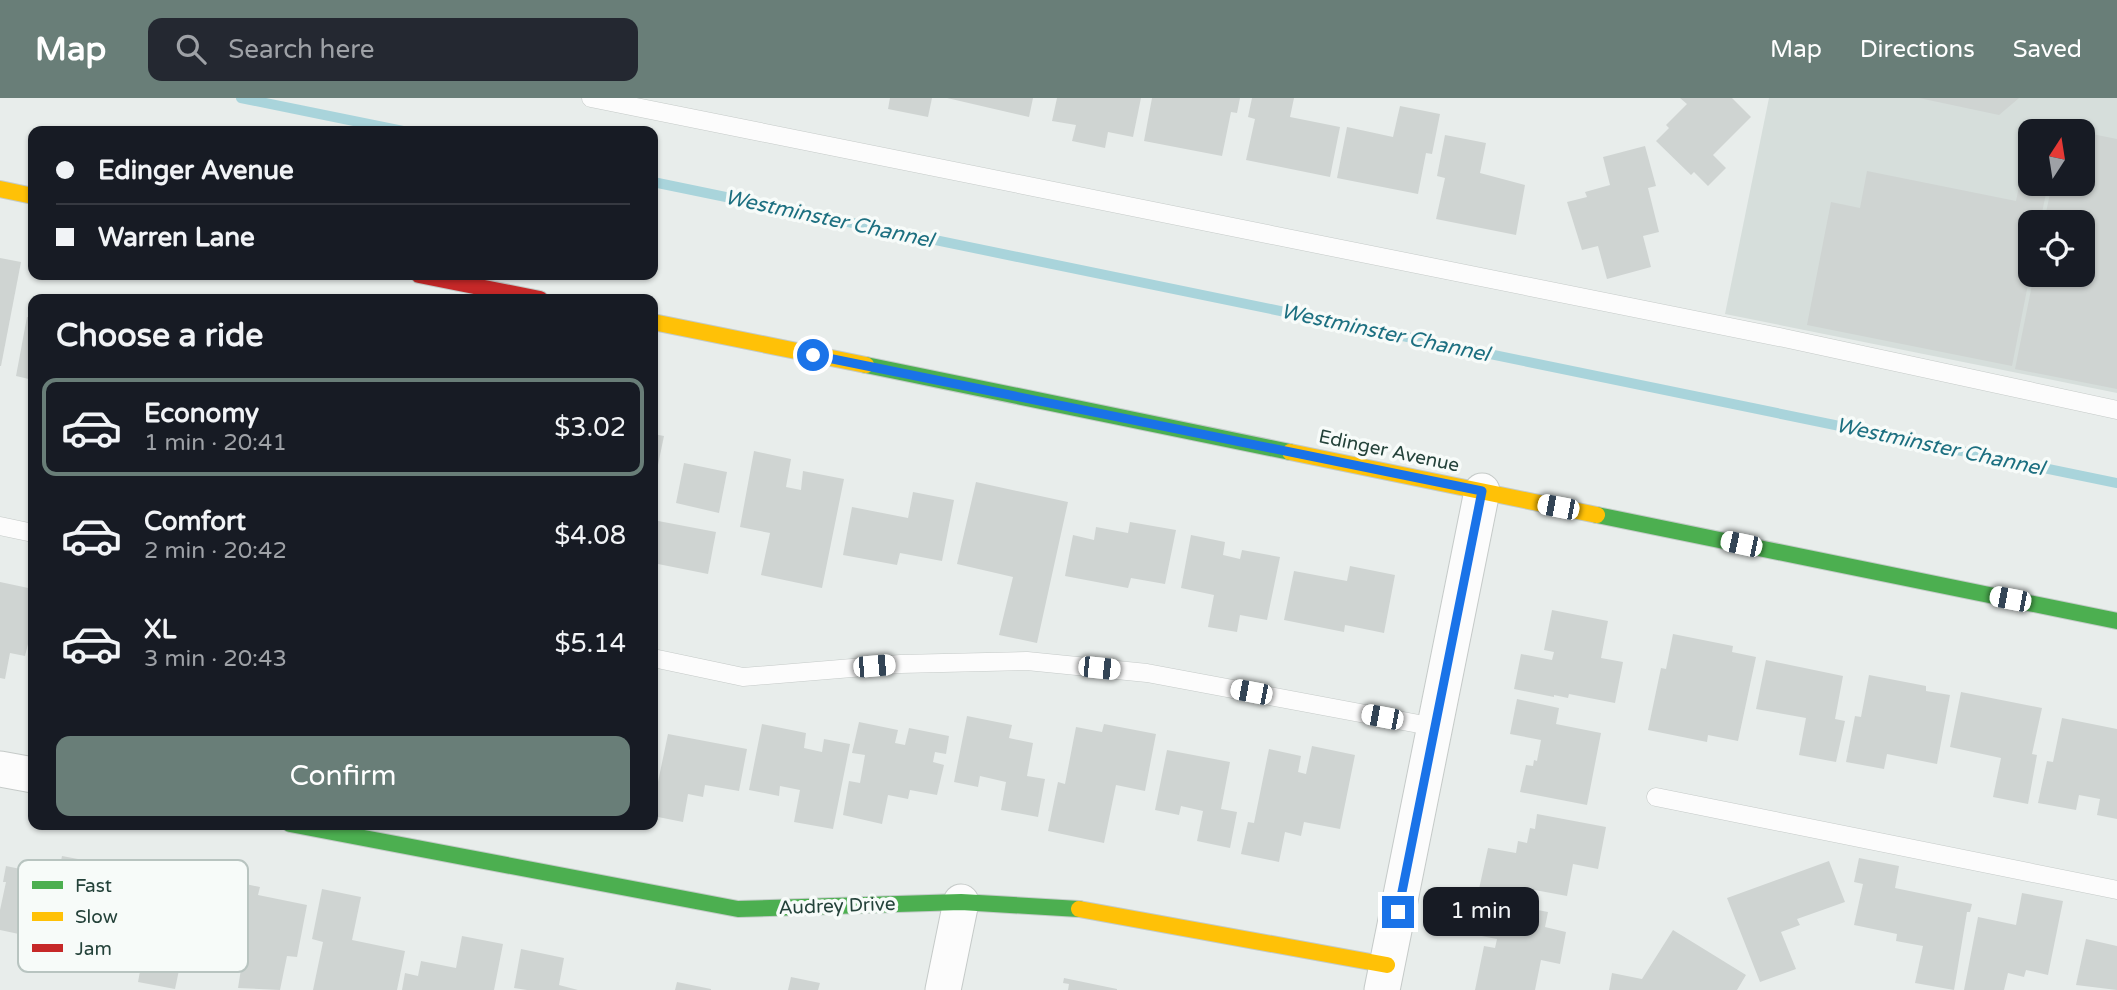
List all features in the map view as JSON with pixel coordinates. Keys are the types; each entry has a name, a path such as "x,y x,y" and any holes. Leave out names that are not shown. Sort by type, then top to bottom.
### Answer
{"main road":[{"path":"0,189 28,195"},
{"path":"444,280 515,294"},
{"name":"Edinger Avenue","path":"658,323 2117,621"},
{"name":"Audrey Drive","path":"322,830 738,909 961,902 1080,909 1385,978"}],"street":[{"path":"1385,978 1482,491"},
{"path":"0,769 28,774"},
{"path":"943,990 961,902"}],"lane":[{"path":"591,98 1730,327 2117,410"},
{"path":"0,526 28,532"},
{"path":"658,659 743,677 900,664 1027,661 1147,673 1435,727"},
{"path":"1656,797 2117,890"}],"shaded area":[{"path":"1769,98 2117,98 2117,393 1725,314"}],"building":[{"path":"890,98 932,98 928,117 888,109"},
{"path":"947,98 1033,98 1029,117"},
{"path":"1057,98 1141,98 1133,137 1108,132 1105,148 1072,141 1076,125 1052,121"},
{"path":"1152,98 1240,98 1237,113 1231,112 1222,156 1144,141"},
{"path":"1252,98 1294,98 1290,117 1340,127 1330,177 1246,160 1255,119 1248,117"},
{"path":"1680,98 1732,98 1751,117 1713,155 1726,168 1708,186 1694,172 1691,175 1656,141 1669,128 1666,125 1687,104"},
{"path":"1919,98 2019,98 1999,115"},
{"path":"1400,106 1440,114 1432,154 1426,153 1418,194 1337,178 1347,127 1393,137"},
{"path":"1445,135 1486,143 1480,173 1525,185 1516,235 1436,219 1445,178 1437,176"},
{"path":"2095,135 2117,139 2117,389 2015,369 2032,287 2095,287 2095,210 2047,210 2049,196 2095,196"},
{"path":"1645,146 1656,186 1648,188 1659,232 1643,236 1651,267 1607,279 1598,246 1582,250 1567,202 1587,197 1585,192 1610,185 1603,157"},
{"path":"1867,171 2016,201 2018,191 2018,196 2045,196 2043,210 2018,210 2018,287 2027,287 2012,366 1807,325 1831,202 1860,208"},
{"path":"0,258 21,262 1,366 0,366"},
{"path":"27,317 28,317 28,379 16,376"},
{"path":"658,435 664,436 658,465"},
{"path":"754,451 791,459 786,487 801,490 803,471 844,479 822,588 761,575 770,533 740,527"},
{"path":"684,463 727,472 719,513 676,503"},
{"path":"976,482 1068,502 1037,643 999,635 1013,577 957,564"},
{"path":"913,492 954,500 942,561 900,553 897,565 843,555 852,507 908,518"},
{"path":"658,521 716,532 708,574 658,564"},
{"path":"1130,522 1176,530 1165,584 1131,578 1128,588 1065,576 1073,535 1094,540 1096,527 1128,533"},
{"path":"1191,535 1225,542 1223,555 1240,559 1242,550 1280,557 1267,620 1240,615 1237,632 1208,627 1214,595 1181,588"},
{"path":"1350,566 1395,575 1384,633 1345,625 1344,632 1284,620 1294,571 1347,581"},
{"path":"0,582 28,588 28,644 25,656 10,653 5,679 0,678"},
{"path":"1552,610 1608,621 1601,658 1623,662 1615,703 1569,694 1568,698 1554,697 1514,689 1521,654 1552,660 1554,652 1544,650"},
{"path":"1673,634 1733,646 1732,652 1756,657 1738,741 1708,735 1707,742 1648,730 1661,668 1666,669"},
{"path":"1766,660 1843,676 1835,719 1845,721 1836,762 1799,755 1806,718 1756,709"},
{"path":"1869,675 1926,686 1926,691 1950,695 1937,764 1887,754 1884,769 1846,762 1855,716 1861,717"},
{"path":"1961,692 2042,708 2032,754 2037,755 2028,804 1993,797 2001,758 1950,747"},
{"path":"1517,699 1559,708 1556,724 1601,733 1587,805 1520,792 1526,765 1533,766 1534,760 1537,761 1541,740 1510,734"},
{"path":"967,716 1012,725 1009,738 1033,743 1027,776 1045,779 1038,817 1001,810 1006,782 980,776 978,787 954,782"},
{"path":"2062,718 2117,729 2117,819 2097,815 2100,799 2079,795 2076,810 2038,803 2047,761 2053,762"},
{"path":"859,722 898,730 895,743 905,745 909,728 949,736 946,754 935,752 933,762 944,765 937,795 910,790 908,799 888,795 882,824 843,815 849,781 860,783 865,755 852,753"},
{"path":"762,724 806,733 804,748 822,752 824,739 850,744 833,829 794,822 800,790 780,786 779,796 749,790"},
{"path":"1104,724 1156,734 1145,791 1116,785 1104,843 1048,831 1058,782 1065,784 1076,727 1102,732"},
{"path":"668,734 747,749 739,791 705,785 703,797 688,794 683,822 658,817 658,782"},
{"path":"1312,746 1355,755 1340,829 1304,822 1301,836 1285,832 1279,862 1241,854 1248,822 1254,823 1269,749 1301,756 1298,772 1306,774"},
{"path":"1167,750 1230,762 1221,809 1237,812 1230,848 1197,841 1203,811 1181,806 1179,815 1155,810"},
{"path":"1537,814 1606,827 1598,869 1573,864 1567,896 1518,887 1516,896 1479,889 1488,848 1516,853 1518,841 1527,843 1530,828 1535,829"},
{"path":"62,856 83,860 61,860"},
{"path":"1859,858 1899,866 1895,888 1972,904 1970,912 1967,912 1954,990 1915,983 1923,946 1896,941 1897,934 1854,925 1863,884 1854,882"},
{"path":"1829,861 1845,902 1797,919 1800,925 1781,932 1796,969 1760,982 1727,898"},
{"path":"6,866 18,868 18,934 0,930"},
{"path":"248,884 260,887 258,895 307,905 297,957 287,956 280,990 238,988 241,972 248,972"},
{"path":"322,889 361,897 352,940 405,951 397,990 313,990 323,942 312,939"},
{"path":"2022,893 2063,901 2048,975 2026,970 2024,977 2008,973 2004,990 1964,990 1978,917 2016,925"},
{"path":"1474,897 1548,912 1545,927 1566,932 1560,964 1541,960 1535,990 1475,990 1484,946 1495,948 1497,939 1466,933"},
{"path":"1673,930 1746,975 1737,990 1609,990 1612,973 1642,979"},
{"path":"462,936 503,944 494,990 402,990 405,973 418,976 421,961 456,968"},
{"path":"2086,939 2117,946 2117,990 2076,985"},
{"path":"521,949 564,958 559,985 578,990 514,988"},
{"path":"140,972 179,972 175,989 138,982"},
{"path":"791,977 820,983 818,990 788,990"},
{"path":"1064,978 1117,990 1068,990 1069,984 1063,983"},
{"path":"677,982 711,989 711,990 675,990"}],"waterway":[{"name":"Westminster Channel","path":"241,98 378,126"},
{"name":"Westminster Channel","path":"658,183 2117,483"}],"traffic: fast":[{"path":"866,365 1290,452"},
{"path":"1597,515 2117,621"},
{"path":"322,830 738,909 961,902 1079,909"}],"traffic: slow":[{"path":"0,189 28,195"},
{"path":"658,323 866,365"},
{"path":"1290,452 1597,515"},
{"path":"1079,909 1387,965"}],"traffic: jam":[{"path":"444,280 515,294"}],"route":[{"path":"813,355 1482,491 1398,912"}]}
